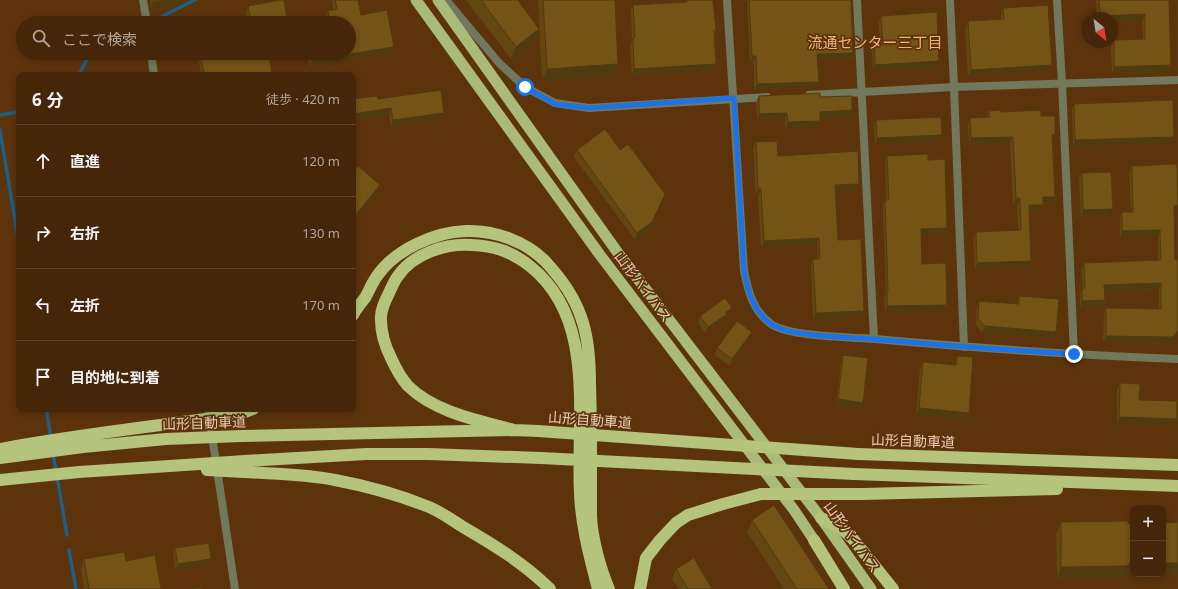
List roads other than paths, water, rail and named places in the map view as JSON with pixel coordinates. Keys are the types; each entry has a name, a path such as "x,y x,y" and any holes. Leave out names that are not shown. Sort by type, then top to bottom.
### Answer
{"highway":[{"name":"山形バイパス","path":"416,0 600,255 794,510 849,589"},
{"name":"山形バイパス","path":"438,0 618,252 821,518 871,589"},
{"path":"356,310 377,276 392,260 413,246 434,236 464,231 486,231 513,240 535,252 553,270 567,288 581,316 587,342 590,363 591,517 596,548 609,589"},
{"path":"514,430 458,415 429,401 410,387 399,376 383,338 380,318 385,301 398,276 413,261 428,253 447,246 467,244 483,245 508,251 538,272 550,284 560,301 576,347 579,374 580,493 589,557 598,589"},
{"path":"0,449 31,443 240,414 245,412"},
{"name":"山形自動車道","path":"0,458 83,447 166,439 514,430 858,454 1174,465"},
{"path":"0,480 79,472 162,467 244,466 366,454 405,454 540,458 854,474 1175,486"},
{"path":"244,466 334,480 378,490 430,508 503,552 526,568 550,589"},
{"path":"640,589 646,558 676,523 688,515 762,494 863,494 1175,486"},
{"path":"821,518 840,527 853,539 893,589"},
{"path":"814,540 844,589"}],"street":[{"path":"446,0 499,63 525,87 555,104 589,108 773,96"},
{"path":"727,0 744,271 748,293 756,309 771,324 791,331 816,335 964,347 1178,359"},
{"path":"857,0 874,339"},
{"path":"950,0 964,347"},
{"path":"1057,0 1074,354"},
{"path":"143,3 146,16"},
{"path":"152,60 154,72"},
{"path":"797,95 954,87 1178,80"},
{"path":"208,412 235,589"}],"waterway":[{"path":"163,16 195,0"},
{"path":"80,72 86,60"},
{"path":"0,115 16,112"},
{"path":"0,130 16,226"},
{"path":"47,413 51,439"},
{"path":"53,453 67,535"},
{"path":"69,550 76,589"}],"district":[{"name":"流通センター三丁目","path":"875,43"}]}
